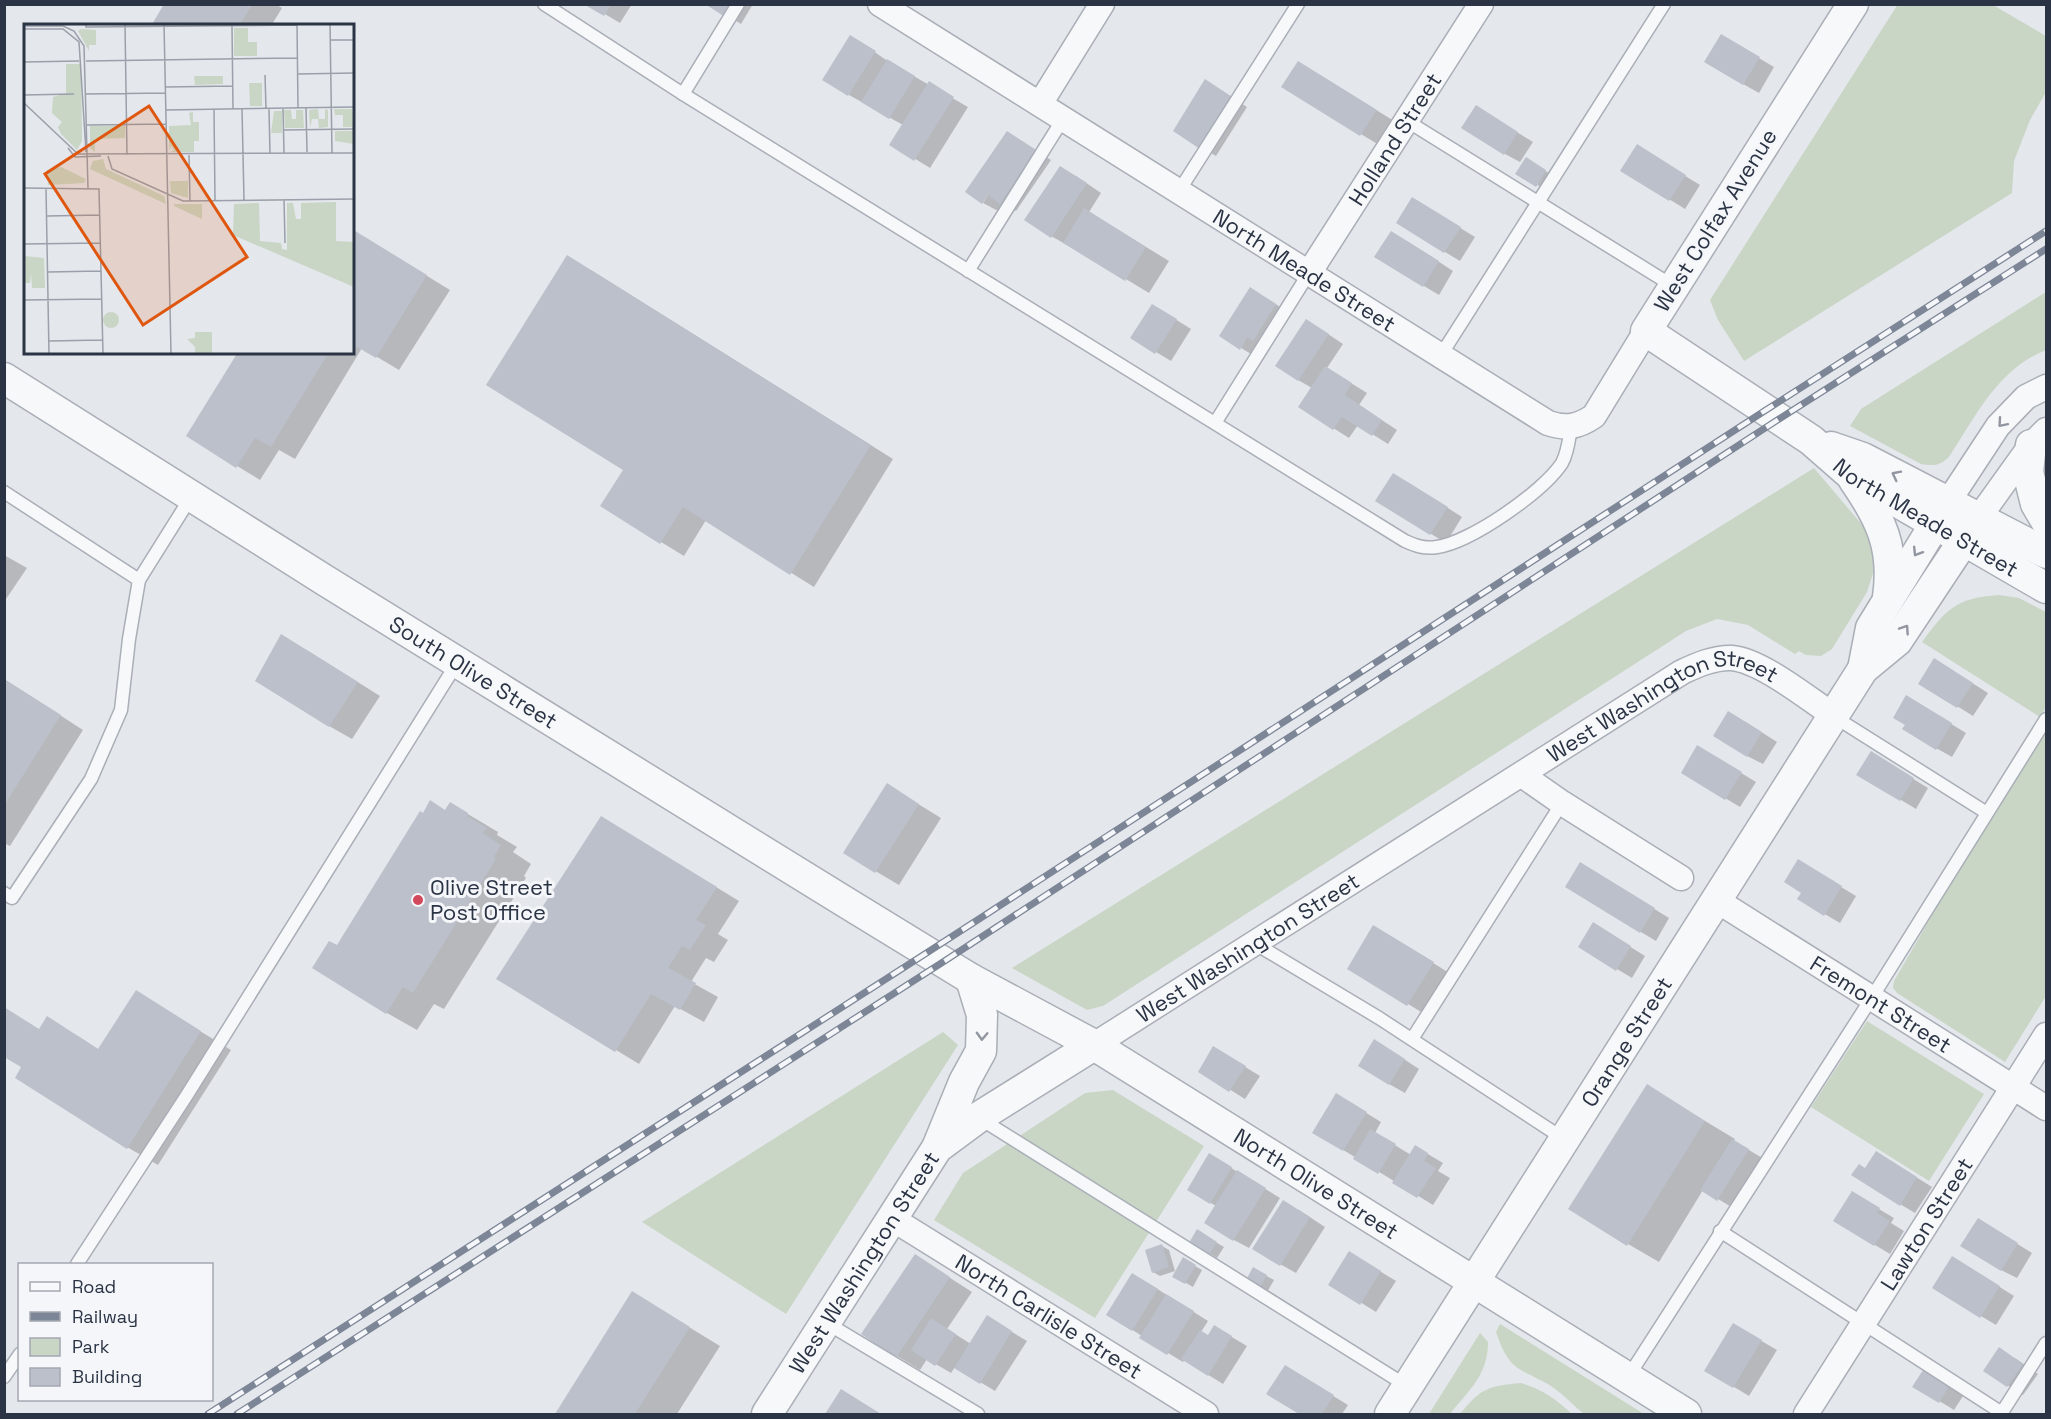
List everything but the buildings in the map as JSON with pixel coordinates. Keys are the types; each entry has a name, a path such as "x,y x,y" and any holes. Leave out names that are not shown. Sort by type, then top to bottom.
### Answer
{"street":[{"name":"North Meade Street","path":"880,4 1548,423 1562,428 1571,427"},
{"path":"1040,104 1102,4"},
{"name":"Holland Street","path":"1309,273 1481,4"},
{"name":"West Colfax Avenue","path":"1571,427 1584,423 1594,416 1673,286 1852,4"},
{"name":"North Meade Street","path":"1646,331 1811,440 1851,475 1941,513"},
{"name":"South Olive Street","path":"4,378 457,662 943,962"},
{"path":"1941,513 1998,426 2026,398 2046,387"},
{"path":"2039,438 2028,472 2036,504 2046,521"},
{"path":"1971,530 2039,438"},
{"name":"North Meade Street","path":"1811,440 1863,458 1941,513 1971,530 2046,588"},
{"name":"Orange Street","path":"1851,475 1868,499 1882,529 1890,555 1887,602"},
{"name":"Orange Street","path":"1863,669 1871,628 1941,513"},
{"name":"North Meade Street","path":"1971,530 2046,554"},
{"name":"Orange Street","path":"1390,1414 1863,669 1897,641 1971,530"},
{"name":"West Washington Street","path":"767,1414 891,1218 938,1148 967,1110 1094,1045 1682,672 1706,662 1731,658 1755,664 1833,715"},
{"path":"1522,775 1681,878"},
{"name":"Fremont Street","path":"1716,900 2046,1108"},
{"name":"North Olive Street","path":"943,962 1094,1045 1686,1414"},
{"name":"West Washington Street","path":"967,1110 964,1082 981,1051 982,1015 971,979"},
{"name":"Lawton Street","path":"1806,1414 2046,1035"},
{"name":"North Carlisle Street","path":"891,1218 1206,1414"}],"lane":[{"path":"544,4 968,271 1405,541 1420,548 1436,548 1452,543 1495,520 1525,500 1551,477 1562,462 1567,453 1571,427"},
{"path":"683,93 738,4"},
{"path":"1179,191 1298,4"},
{"path":"1441,355 1664,4"},
{"path":"968,271 1063,119"},
{"path":"1407,121 1673,286"},
{"path":"1215,423 1309,273"},
{"path":"4,492 139,580"},
{"path":"4,893 12,898 91,779 121,710 129,639 139,580 191,496"},
{"path":"78,1263 188,1095 457,662"},
{"path":"1833,715 1987,813"},
{"path":"1627,1378 1720,1230 1871,999 2046,719"},
{"path":"1412,1039 1562,803"},
{"path":"1254,943 1412,1039 1564,1139"},
{"path":"967,1110 1408,1386"},
{"path":"1720,1230 2001,1414 2046,1343"},
{"path":"825,1322 978,1414"},
{"path":"4,1377 18,1357"}],"green space":[{"path":"1898,4 1993,5 2046,36 2046,92 2030,120 2014,161 2012,193 1744,361 1718,320 1710,300"},
{"path":"2046,292 2046,350 2029,358 2001,381 1949,457 1943,462 1933,465 1921,464 1850,426 1861,409"},
{"path":"1814,468 1864,527 1875,546 1875,567 1867,592 1832,649 1821,656 1806,655 1799,651 1795,654 1748,625 1717,619 1686,631 1103,1006 1087,1010 1012,968"},
{"path":"1999,595 2019,598 2046,612 2046,707 2040,717 1922,642 1938,621 1953,607 1972,599"},
{"path":"2046,729 2046,996 2005,1062 1897,993 1893,988 1894,981 1954,877"},
{"path":"1867,1021 1984,1094 1929,1181 1811,1107"},
{"path":"943,1032 958,1045 786,1314 642,1222"},
{"path":"1113,1090 1204,1146 1095,1318 934,1220 963,1173 1085,1093"},
{"path":"1500,1324 1644,1414 1584,1414 1555,1389 1511,1362 1496,1332"},
{"path":"1480,1333 1488,1342 1487,1354 1485,1364 1476,1381 1450,1414 1429,1414"},
{"path":"1521,1383 1548,1395 1572,1414 1460,1414 1486,1390 1500,1385"}],"railway":[{"path":"208,1414 2046,231"},
{"path":"237,1414 943,962 1779,419 2046,249"}],"place":[{"name":"Olive Street Post Office","path":"418,900"}]}
